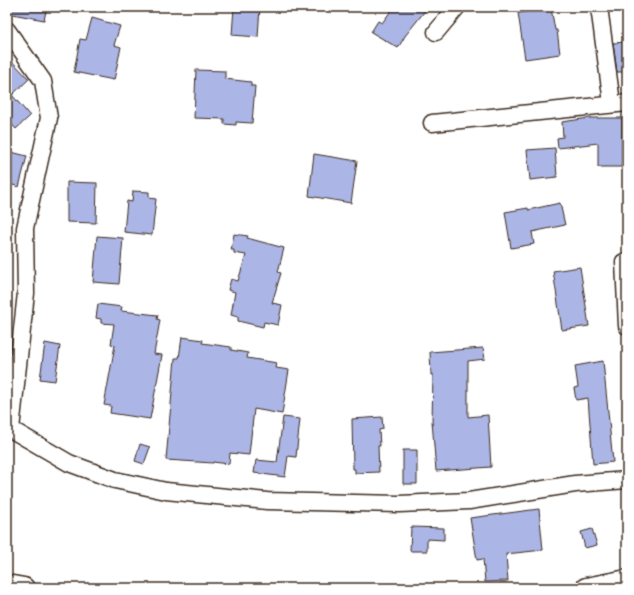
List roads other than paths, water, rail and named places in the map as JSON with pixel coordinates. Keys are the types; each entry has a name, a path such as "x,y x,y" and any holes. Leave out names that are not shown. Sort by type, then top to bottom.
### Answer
{"main road":[{"path":"586,588 627,580"},
{"path":"7,585 24,588"}],"street":[{"path":"436,32 457,7"},
{"path":"432,123 620,103 599,7"},
{"path":"7,30 43,81 49,118 25,228 26,293 9,428 68,463 115,480 166,491 267,501 399,504 469,502 575,484 627,480"},
{"path":"627,261 624,262 627,326"}]}
